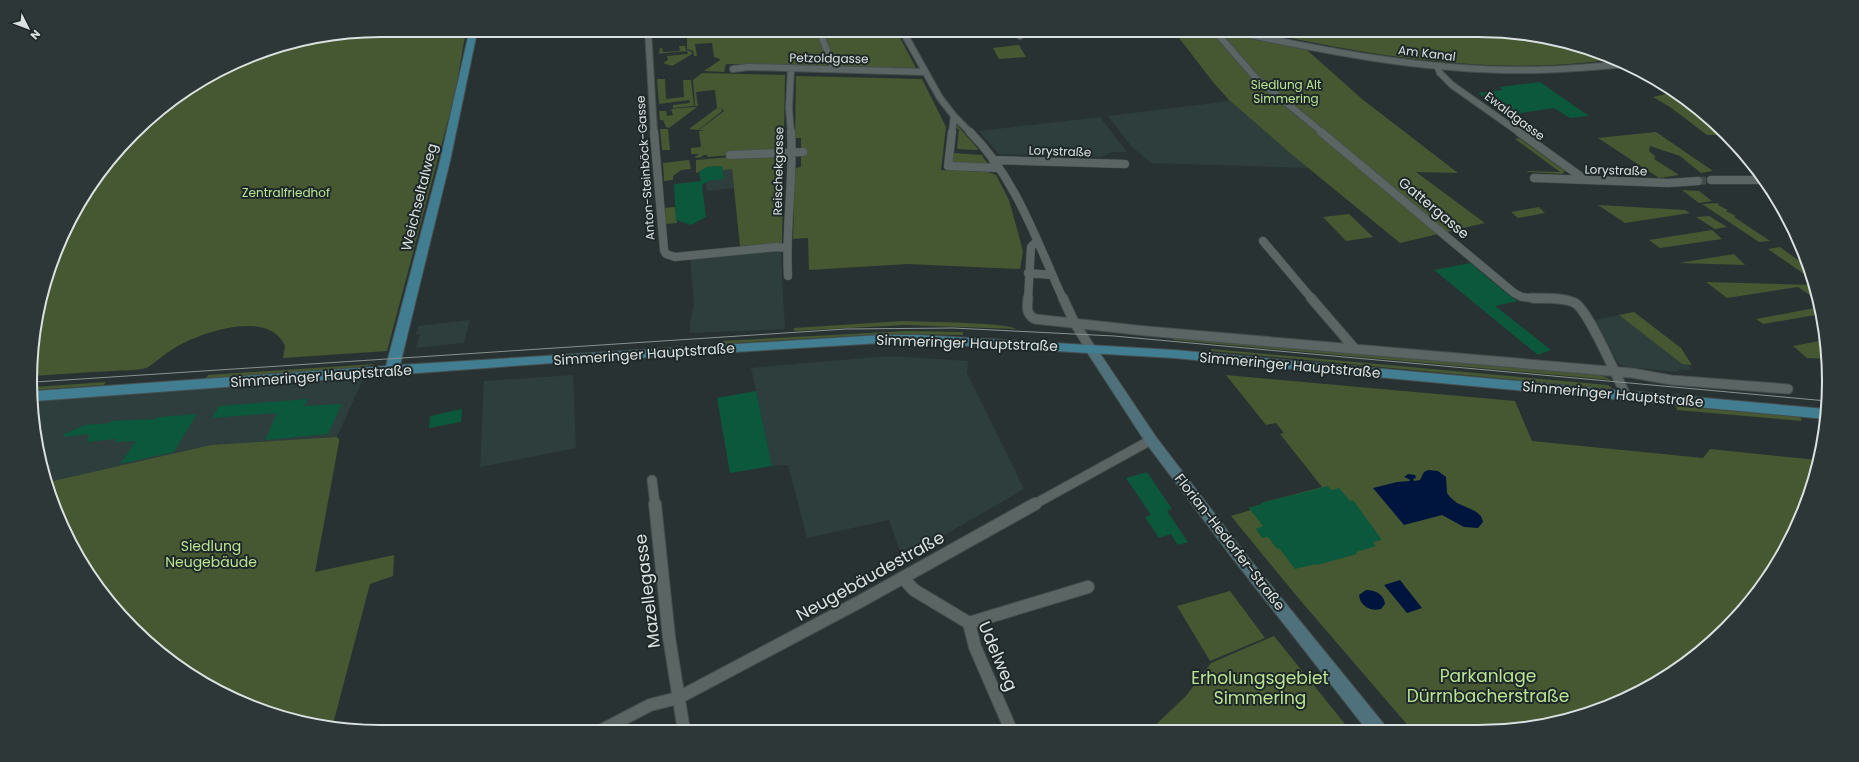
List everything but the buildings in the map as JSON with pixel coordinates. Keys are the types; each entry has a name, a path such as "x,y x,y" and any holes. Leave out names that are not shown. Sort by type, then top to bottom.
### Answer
{"main road":[{"name":"Weichseltalweg","path":"391,371 445,161 472,37"},
{"name":"Simmeringer Hauptstraße","path":"38,396 881,339 919,339 1174,354 1820,413"},
{"name":"Florian-Hedorfer-Straße","path":"1092,348 1151,440 1238,555 1375,725"}],"street":[{"name":"Anton-Steinböck-Gasse","path":"648,37 652,106 664,250 666,254 675,257 714,252 776,247 786,248"},
{"path":"822,37 834,69"},
{"path":"906,37 940,98 954,116 982,144 1011,185 1074,322 1092,348"},
{"name":"Gattergasse","path":"1219,37 1255,77 1514,293 1522,297 1570,301 1578,304 1587,316 1626,395"},
{"name":"Am Kanal","path":"1262,37 1318,48 1437,66 1485,70 1541,71 1615,65"},
{"name":"Ewaldgasse","path":"1437,66 1442,75 1451,83 1584,179"},
{"name":"Petzoldgasse","path":"733,69 749,67 925,72"},
{"name":"Reischekgasse","path":"788,276 786,248 792,153 789,108 791,68"},
{"path":"954,116 948,166 998,168"},
{"path":"730,155 802,152"},
{"name":"Lorystraße","path":"994,160 1125,164"},
{"name":"Lorystraße","path":"1534,178 1669,183 1698,181"},
{"path":"1710,180 1757,180"},
{"path":"1263,241 1355,349"},
{"path":"1037,242 1031,246 1028,273 1052,275"},
{"name":"Simmeringer Hauptstraße","path":"1028,273 1027,311 1030,316 1035,319 1074,322 1107,327 1788,389"},
{"name":"Neugebäudestraße","path":"612,725 650,705 678,698 903,578 1151,440"},
{"name":"Mazellegasse","path":"652,480 678,698 683,725"},
{"name":"Udelweg","path":"903,578 914,590 969,623 975,647 1009,725"},
{"path":"969,623 1088,587"}],"shaded area":[{"path":"1230,101 1309,168 1151,163 1132,147 1108,116"},
{"path":"1100,117 1127,152 1112,152 1101,157 1062,156 1059,152 1037,155 999,154 979,131"},
{"path":"731,157 734,188 707,191 706,183 709,181 699,172 696,173 696,160"},
{"path":"775,250 781,253 785,329 690,333 690,322 694,304 690,258"},
{"path":"1619,315 1682,364 1689,365 1692,370 1678,369 1679,372 1627,367 1619,364 1595,320"},
{"path":"470,320 464,343 416,348 420,334 416,335 418,326"},
{"path":"876,357 906,357 968,361 967,373 1024,489 903,559 889,520 807,538 788,465 772,466 751,368"},
{"path":"366,373 337,437 287,442 52,483 40,426 38,396"},
{"path":"573,375 576,448 480,467 484,381"}],"green space":[{"name":"Zentralfriedhof","path":"381,37 465,37 455,94 387,351 283,358 285,346 277,335 264,328 249,326 232,327 199,336 184,343 148,367 142,369 37,376 40,336 55,270 72,229 95,190 122,154 154,122 190,95 209,83 229,72 270,55 336,40"},
{"path":"687,37 900,37 916,68 726,64 724,72 704,71 720,60 714,57 712,43 695,44 697,56 694,56 693,51 687,49"},
{"name":"Siedlung Alt Simmering","path":"1178,37 1246,37 1307,50 1362,99 1458,173 1416,172 1485,223 1400,243 1290,153 1229,100"},
{"path":"1287,37 1500,38 1545,44 1589,55 1603,60 1570,64 1524,66 1479,65 1387,55"},
{"path":"1019,45 1026,57 999,59 993,48"},
{"path":"679,46 685,46 686,50 692,52 692,54 672,66 663,63 668,60 667,56 688,54 687,51 659,54 660,48 662,48 663,52 680,51"},
{"path":"702,73 785,75 782,244 740,246 732,169 723,170 722,166 707,167 696,173 696,160 731,157 731,155 708,157 707,155 703,155 702,157 694,158 699,154 691,154 691,148 701,147 699,131 706,130 699,130 724,111 723,109 717,108 715,90 696,92 698,106 695,106 693,80"},
{"path":"796,76 922,79 946,127 941,170 988,172 996,175 1009,200 1023,251 1020,269 908,264 809,270 808,238 793,239 795,168 801,167 801,138 795,138"},
{"path":"657,79 665,79 666,99 684,97 683,80 691,80 694,106 673,108 673,105 690,103 689,100 659,104"},
{"path":"1667,94 1705,122 1718,135 1707,135 1670,107 1653,97"},
{"path":"697,107 669,128 666,127 663,120 660,120 659,111 666,111 667,116 673,115 671,109"},
{"path":"717,108 722,109 722,111 698,130 689,129"},
{"path":"957,125 978,149 977,150 957,149 959,129 956,128"},
{"path":"660,129 668,129 670,150 662,150"},
{"path":"1656,132 1713,171 1701,173 1680,156 1650,146 1649,151 1656,157 1654,157 1654,159 1679,175 1659,178 1598,138"},
{"path":"1519,138 1565,171 1562,174 1526,171 1560,172 1515,139"},
{"path":"954,153 982,155 990,165 952,163"},
{"path":"689,160 691,169 681,170 673,176 673,180 664,181 663,163"},
{"path":"1682,190 1699,191 1712,201 1699,203"},
{"path":"1718,203 1718,205 1728,210 1726,211 1736,216 1734,217 1770,241 1759,242 1702,204"},
{"path":"1598,205 1685,210 1690,213 1625,223"},
{"path":"675,207 677,223 666,224 665,208"},
{"path":"1539,207 1545,213 1518,218 1511,212"},
{"path":"1349,214 1373,237 1346,241 1323,217"},
{"path":"1709,216 1727,227 1715,229 1696,217"},
{"path":"1712,230 1722,239 1660,248 1649,240"},
{"path":"1780,247 1801,262 1805,275 1768,249"},
{"path":"1734,254 1745,265 1679,263"},
{"path":"1706,282 1808,285 1811,296 1798,287 1727,298"},
{"path":"1814,308 1815,315 1763,324 1756,319"},
{"path":"1634,312 1681,348 1692,365 1682,364 1619,315"},
{"path":"903,321 996,325 1016,329 905,325 794,331 794,328"},
{"path":"906,331 963,332 963,335 884,334 720,344 722,341"},
{"path":"1172,336 1600,375 1612,380 1173,340"},
{"path":"1819,341 1821,359 1807,358 1793,346"},
{"path":"1211,349 1608,385 1613,389 1211,351"},
{"path":"375,364 345,369 289,374 235,378 206,378 208,375"},
{"name":"Parkanlage Dürrnbacherstraße","path":"1226,375 1515,401 1532,441 1703,458 1710,449 1812,459 1804,492 1796,513 1787,533 1764,572 1737,608 1705,640 1669,667 1630,690 1610,699 1589,707 1545,718 1500,724 1408,725 1300,600 1231,516 1251,510 1249,508 1262,504 1261,503 1322,487 1280,434 1284,433 1276,423 1266,425"},
{"path":"106,382 104,385 37,390 37,387"},
{"path":"1676,406 1800,417 1802,421 1677,410"},
{"name":"Siedlung Neugebäude","path":"337,437 339,442 315,572 394,555 393,576 370,584 334,722 270,707 229,690 190,667 154,640 122,608 95,572 72,533 63,513 52,481 211,445"},
{"path":"1230,591 1265,638 1210,661 1177,606"},
{"name":"Erholungsgebiet Simmering","path":"1274,636 1346,725 1155,725 1186,696 1211,663"}],"water":[{"path":"1428,470 1438,471 1446,477 1447,493 1450,497 1457,503 1475,511 1481,516 1483,522 1478,528 1464,527 1442,515 1404,525 1373,488 1397,482 1410,481 1404,477 1408,474 1415,475 1416,478 1413,479 1414,481 1420,480 1424,472"},
{"path":"1400,580 1422,608 1407,613 1384,585"},
{"path":"1366,590 1376,592 1381,595 1385,604 1381,609 1370,609 1361,602 1359,595"}],"tunnel":[{"path":"1698,181 1711,180"}],"tram line":[{"path":"37,382 846,329 953,328 1114,336 1821,400"}]}
